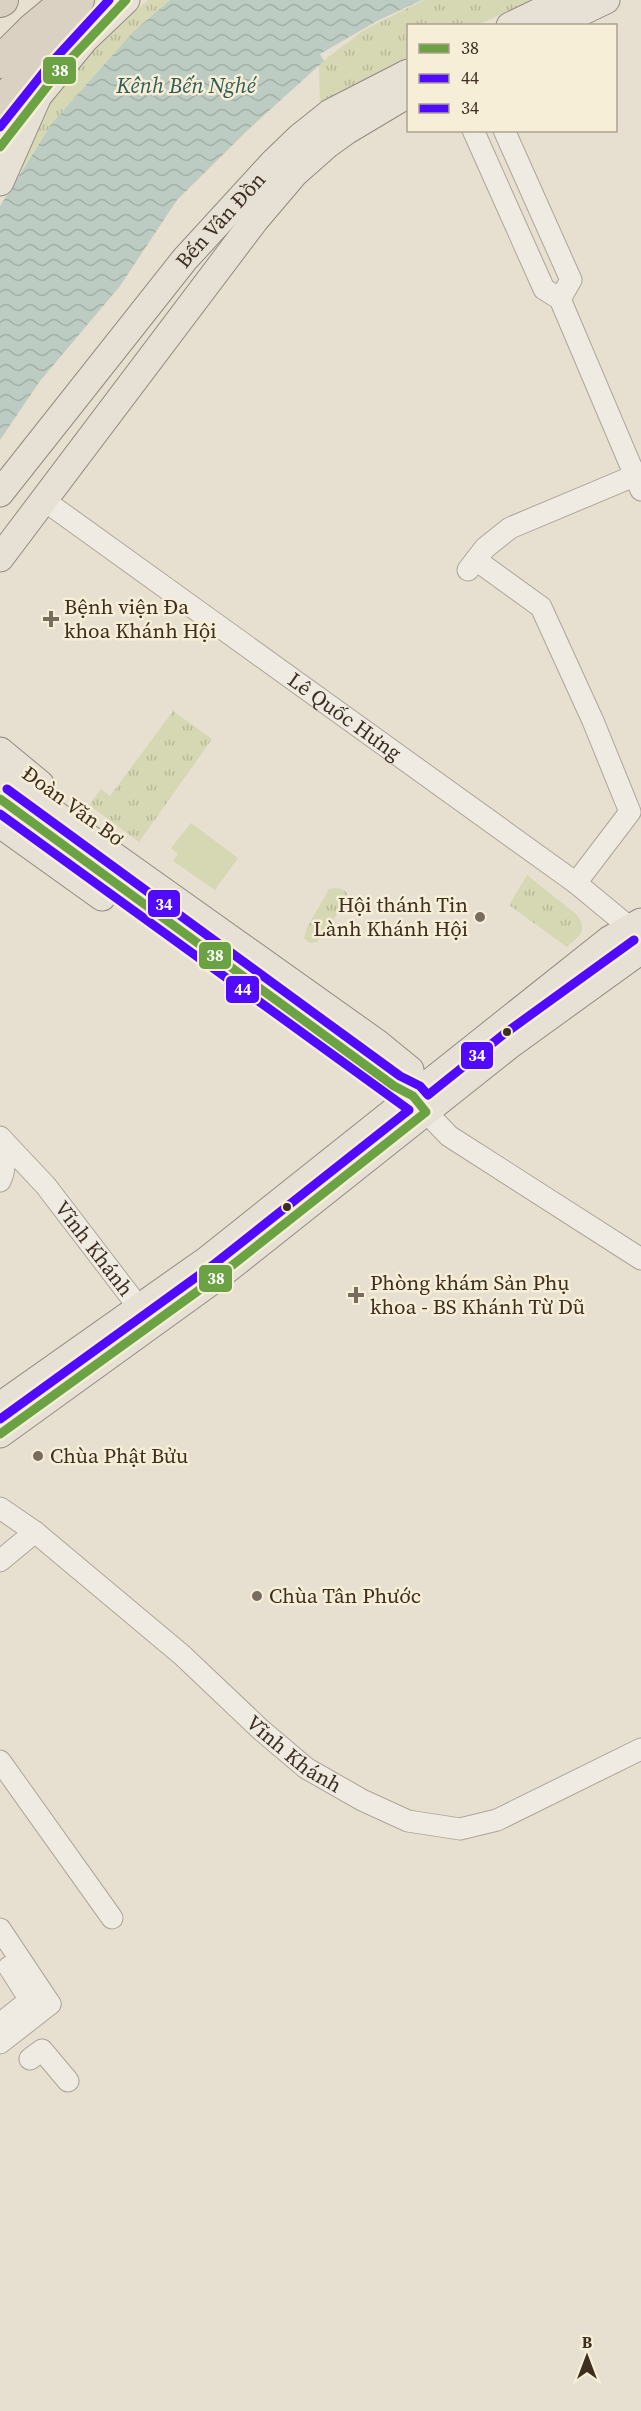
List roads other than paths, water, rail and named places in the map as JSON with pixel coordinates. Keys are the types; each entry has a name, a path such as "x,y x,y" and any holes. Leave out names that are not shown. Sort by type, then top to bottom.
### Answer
{"highway":[{"path":"0,62 33,29 68,0"},
{"path":"0,93 76,0"},
{"path":"0,106 51,44 76,0"}],"main road":[{"path":"0,147 85,39 126,0"},
{"path":"514,24 564,0"},
{"path":"556,24 606,0"},
{"name":"Bến Vân Đồn","path":"0,534 174,299 185,259 272,164 300,137 330,113 407,74"},
{"name":"Bến Vân Đồn","path":"0,558 255,220 294,174 345,131 407,95"},
{"path":"0,182 38,96"},
{"path":"0,494 185,259"},
{"name":"Đoàn Văn Bơ","path":"0,751 38,783 291,962 300,972 300,1002"},
{"path":"0,775 202,932"},
{"path":"0,799 202,932 300,1002"},
{"name":"Đoàn Văn Bơ","path":"0,824 252,1004 300,1002 394,1086 420,1104"},
{"path":"0,1406 145,1316 214,1267 420,1104 609,940 638,934"},
{"path":"0,1434 145,1316"}],"street":[{"path":"474,132 543,289 560,299 639,479 510,528 485,548 472,565 540,607 593,721 630,812 576,883"},
{"path":"505,132 571,280 560,299"},
{"name":"Lê Quốc Hưng","path":"45,501 576,883 638,934"},
{"name":"Đoàn Văn Bơ","path":"420,1104 449,1136 641,1259"},
{"name":"Vĩnh Khánh","path":"0,1138 34,1172 145,1316"},
{"name":"Vĩnh Khánh","path":"0,1138 5,1157 0,1182"},
{"name":"Vĩnh Khánh","path":"0,1182 12,1175 34,1172"},
{"name":"Vĩnh Khánh","path":"0,1508 35,1532 182,1655 261,1730 306,1768 362,1800 408,1821 459,1829 497,1820 641,1749"},
{"path":"0,1561 35,1532"},
{"path":"0,1761 6,1785 112,1918"},
{"path":"0,1929 40,2002"},
{"path":"0,1954 40,2002"},
{"path":"40,2002 4,2034 35,2064 42,2050 68,2081"}],"water":[{"name":"Kênh Bến Nghé","path":"170,0 422,0 377,21 320,54 324,61 251,127 177,200 120,286 40,381 0,440 0,206 52,123 133,32"}],"place":[{"name":"Bệnh viện Đa khoa Khánh Hội","path":"51,619"},
{"name":"Hội thánh Tin Lành Khánh Hội","path":"480,917"},
{"name":"Phòng khám Sản Phụ khoa - BS Khánh Từ Dũ","path":"356,1295"},
{"name":"Chùa Phật Bửu","path":"38,1456"},
{"name":"Chùa Tân Phước","path":"257,1596"}]}
